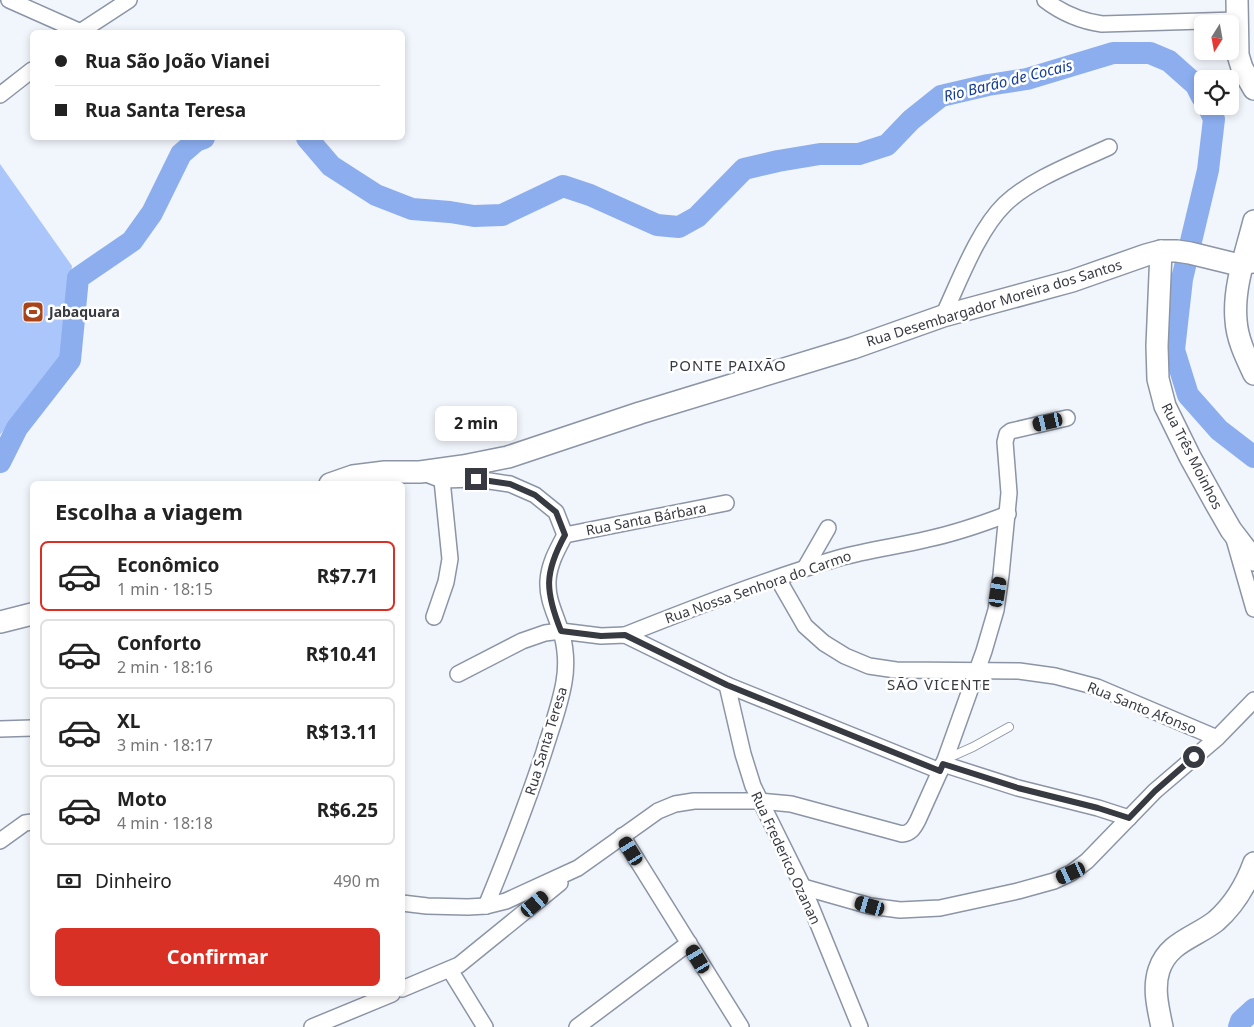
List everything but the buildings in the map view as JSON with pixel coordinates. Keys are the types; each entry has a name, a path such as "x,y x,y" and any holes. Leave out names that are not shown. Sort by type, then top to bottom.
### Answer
{"street":[{"path":"9,0 76,30"},
{"path":"84,30 129,0"},
{"path":"1048,1 1084,21 1102,24 1194,25"},
{"path":"1224,15 1237,10"},
{"path":"1238,60 1254,89"},
{"path":"0,95 30,72"},
{"path":"943,316 972,254 992,219 1009,200 1037,182 1109,147"},
{"path":"1254,221 1242,263 1235,301 1240,344 1254,374"},
{"name":"Rua Desembargador Moreira dos Santos","path":"339,481 353,476 385,472 420,472 508,457 640,413 853,348 943,316 1072,280 1162,251 1190,253 1242,263"},
{"name":"Rua Três Moinhos","path":"1162,251 1157,346 1158,379 1165,406 1190,457 1232,530 1254,560"},
{"path":"405,988 459,965 578,868 658,811 675,804 694,801 759,801 791,804 908,834 913,829 943,765 978,670 996,610 1008,514 1006,438 1011,431 1067,418"},
{"path":"420,472 442,480 476,479 510,484 535,495 556,512 565,535"},
{"path":"434,617 446,582 450,559 442,480"},
{"name":"Rua Santa Bárbara","path":"565,535 726,503"},
{"name":"Rua Nossa Senhora do Carmo","path":"625,635 730,594 778,579 805,568 867,551 930,539 1008,514"},
{"path":"805,568 828,528"},
{"path":"1232,530 1254,609"},
{"name":"Rua Santa Teresa","path":"486,906 527,804 559,706 564,681 565,657 561,631 549,597 548,583 550,568 556,551 565,535"},
{"name":"Rua Santo Afonso","path":"778,579 804,626 824,643 845,656 869,666 896,670 1020,671 1055,676 1097,687 1217,738"},
{"path":"0,622 30,614"},
{"path":"458,674 522,641 545,633 561,631 601,636 625,635 727,685 943,765 1018,788 1098,808 1129,818"},
{"name":"Rua Frederico Ozanan","path":"727,685 743,754 759,801 803,887 860,1027"},
{"path":"803,887 870,906 900,910 940,908 1018,892 1054,881 1071,873 1087,860 1155,791 1217,738 1254,700"},
{"path":"0,729 30,728"},
{"path":"0,829 29,822"},
{"path":"0,841 29,822"},
{"path":"622,836 741,1027"},
{"path":"1162,1027 1156,986 1158,971 1163,960 1170,950 1186,938 1216,921 1235,902 1254,864"},
{"path":"405,903 468,908 486,906 506,901 578,868"},
{"path":"577,1027 689,943"},
{"path":"450,970 485,1027"},
{"path":"312,1027 387,996"}],"lane":[{"path":"943,765 1010,727"}],"shaded area":[{"name":"Jabaquara","path":"0,164 72,266 61,357 0,435"}],"waterway":[{"name":"Rio Barão de Cocais","path":"309,140 331,166 376,195 412,209 474,216 502,215 563,186 590,195 657,225 679,227 697,217 744,169 820,154 859,154 887,145 911,120 941,96 988,85 1027,79 1113,53 1150,53 1169,61 1194,83"},
{"name":"Rio Barão de Cocais","path":"1212,115 1214,119 1208,170 1182,279 1174,350 1188,395 1219,430 1254,457"},
{"name":"Rio Barão de Cocais","path":"0,462 17,428 70,360 78,278 132,241 152,213 181,154 199,140"},
{"name":"Rio Barão de Cocais","path":"1239,1027 1241,1021 1254,1009"}],"place":[{"name":"Jabaquara","path":"33,312"}],"district":[{"name":"PONTE PAIXÃO","path":"728,366"},
{"name":"SÃO VICENTE","path":"939,685"}],"route":[{"path":"476,479 510,484 535,495 556,512 565,535 556,551 550,568 548,583 549,597 561,631 601,636 625,635 727,685 940,771 943,764 1018,788 1098,808 1129,818 1155,791 1194,757"}]}
